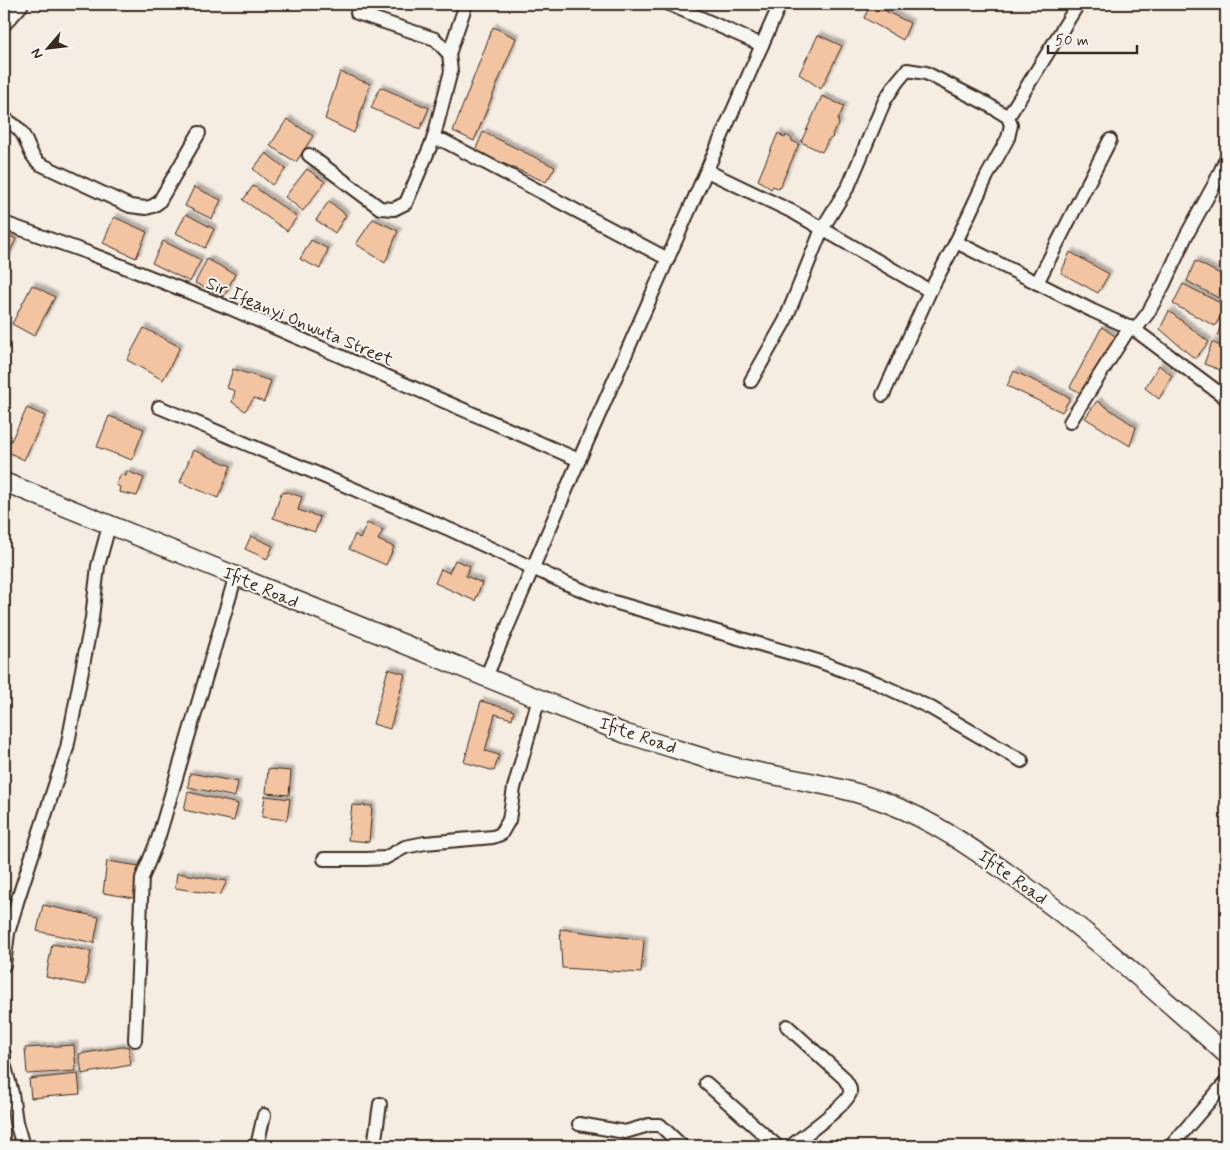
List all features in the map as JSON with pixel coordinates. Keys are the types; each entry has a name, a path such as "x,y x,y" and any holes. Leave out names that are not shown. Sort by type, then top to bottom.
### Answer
{"street":[{"path":"309,155 380,208 394,210 406,203 433,140 451,71 449,54 466,4"},
{"path":"669,4 762,45"},
{"path":"486,677 579,460 780,4"},
{"path":"1008,117 1078,4"},
{"path":"4,25 21,6"},
{"path":"357,13 435,39 449,54"},
{"path":"751,381 785,321 822,229 849,185 885,100 907,70 926,73 987,104 1008,117 1011,125 1008,138 930,291 883,395"},
{"path":"4,118 22,133 35,160 40,164 130,206 146,208 159,202 199,133"},
{"path":"433,140 444,141 668,259"},
{"path":"1037,283 1110,140"},
{"path":"1070,422 1133,328 1148,313 1226,159"},
{"path":"707,171 793,212 930,291"},
{"name":"Sir Ifeanyi Onwuta Street","path":"4,223 86,252 232,309 579,460"},
{"path":"956,242 1093,311 1133,328 1226,398"},
{"path":"159,407 451,530 607,600 818,661 877,683 931,708 1022,761"},
{"name":"Ifite Road","path":"4,482 320,612 626,734 731,766 856,792 893,805 934,825 974,850 1080,926 1226,1054"},
{"path":"4,965 8,933 67,748 92,618 98,566 109,526"},
{"path":"136,1040 142,878 158,839 236,576"},
{"path":"324,858 385,858 405,847 425,843 493,837 501,834 509,820 514,788 539,698"},
{"path":"787,1026 844,1078 849,1085 850,1093 835,1111 791,1146"},
{"path":"4,1055 16,1122 23,1146"},
{"path":"706,1082 777,1146"},
{"path":"1171,1146 1226,1082"},
{"path":"374,1146 380,1104"},
{"path":"257,1146 264,1115"},
{"path":"579,1124 625,1132 649,1125 660,1125 682,1146"}],"building":[{"path":"4,4 15,4 4,17"},
{"path":"871,4 910,23 903,40 864,18"},
{"path":"493,27 516,38 474,141 453,131"},
{"path":"818,35 842,46 821,89 799,74"},
{"path":"340,72 370,84 354,133 325,119"},
{"path":"380,87 429,108 420,129 371,108"},
{"path":"822,96 844,106 838,120 839,126 835,129 832,134 833,137 828,140 822,152 801,142"},
{"path":"287,119 313,136 296,162 270,146"},
{"path":"483,132 555,167 546,182 475,151"},
{"path":"778,133 785,138 786,135 792,141 799,144 779,189 773,186 771,189 758,180"},
{"path":"266,153 286,169 272,185 253,169"},
{"path":"307,169 325,182 303,211 285,197"},
{"path":"253,186 297,217 287,231 243,200"},
{"path":"194,187 221,200 212,219 185,206"},
{"path":"329,201 346,215 335,233 316,220"},
{"path":"186,214 214,229 205,248 176,233"},
{"path":"114,217 147,232 136,258 103,243"},
{"path":"373,219 398,231 385,263 356,244"},
{"path":"4,233 16,239 4,265"},
{"path":"311,240 328,249 320,269 300,259"},
{"path":"163,241 201,260 190,282 152,263"},
{"path":"1070,252 1109,274 1098,293 1061,273"},
{"path":"207,259 235,274 224,297 195,283"},
{"path":"1195,261 1226,277 1226,302 1187,281"},
{"path":"1183,284 1226,306 1215,326 1173,304"},
{"path":"32,285 55,297 34,336 12,324"},
{"path":"1169,311 1209,342 1195,359 1160,329"},
{"path":"1224,316 1226,316 1226,340 1217,336"},
{"path":"1102,327 1119,339 1084,395 1070,387"},
{"path":"144,328 180,347 163,380 127,360"},
{"path":"1212,342 1226,349 1226,372 1204,364"},
{"path":"1159,365 1172,376 1159,399 1145,388"},
{"path":"233,369 271,381 264,402 254,398 245,411 232,402 235,391 227,388"},
{"path":"1014,371 1070,398 1062,412 1007,386"},
{"path":"1097,401 1136,427 1130,446 1085,418"},
{"path":"27,408 45,416 24,460 6,451"},
{"path":"109,416 144,429 132,460 97,447"},
{"path":"193,450 231,466 218,498 180,482"},
{"path":"127,471 144,478 137,496 119,492 120,487 116,485 121,474 126,476"},
{"path":"288,492 302,497 298,510 320,517 315,532 273,518 281,493"},
{"path":"367,523 383,530 378,540 394,547 386,565 349,549 355,534 360,539"},
{"path":"251,536 273,546 267,559 245,549"},
{"path":"455,560 470,566 466,576 482,583 475,601 435,583 441,569 449,573"},
{"path":"388,669 405,674 390,729 373,724"},
{"path":"481,701 514,711 512,719 495,714 485,751 499,755 494,771 464,762"},
{"path":"268,769 291,771 289,795 266,793"},
{"path":"190,773 238,782 235,797 188,787"},
{"path":"188,792 238,804 234,821 184,810"},
{"path":"265,796 290,799 287,820 262,817"},
{"path":"352,805 372,806 369,842 348,840"},
{"path":"107,861 139,866 134,898 103,893"},
{"path":"177,873 227,881 220,895 175,888"},
{"path":"43,905 99,917 94,943 37,931"},
{"path":"560,929 644,940 641,973 562,968"},
{"path":"52,944 91,951 85,985 46,977"},
{"path":"74,1045 76,1071 27,1074 25,1048"},
{"path":"128,1046 131,1065 82,1074 79,1054"},
{"path":"78,1074 80,1094 31,1098 29,1079"}]}
